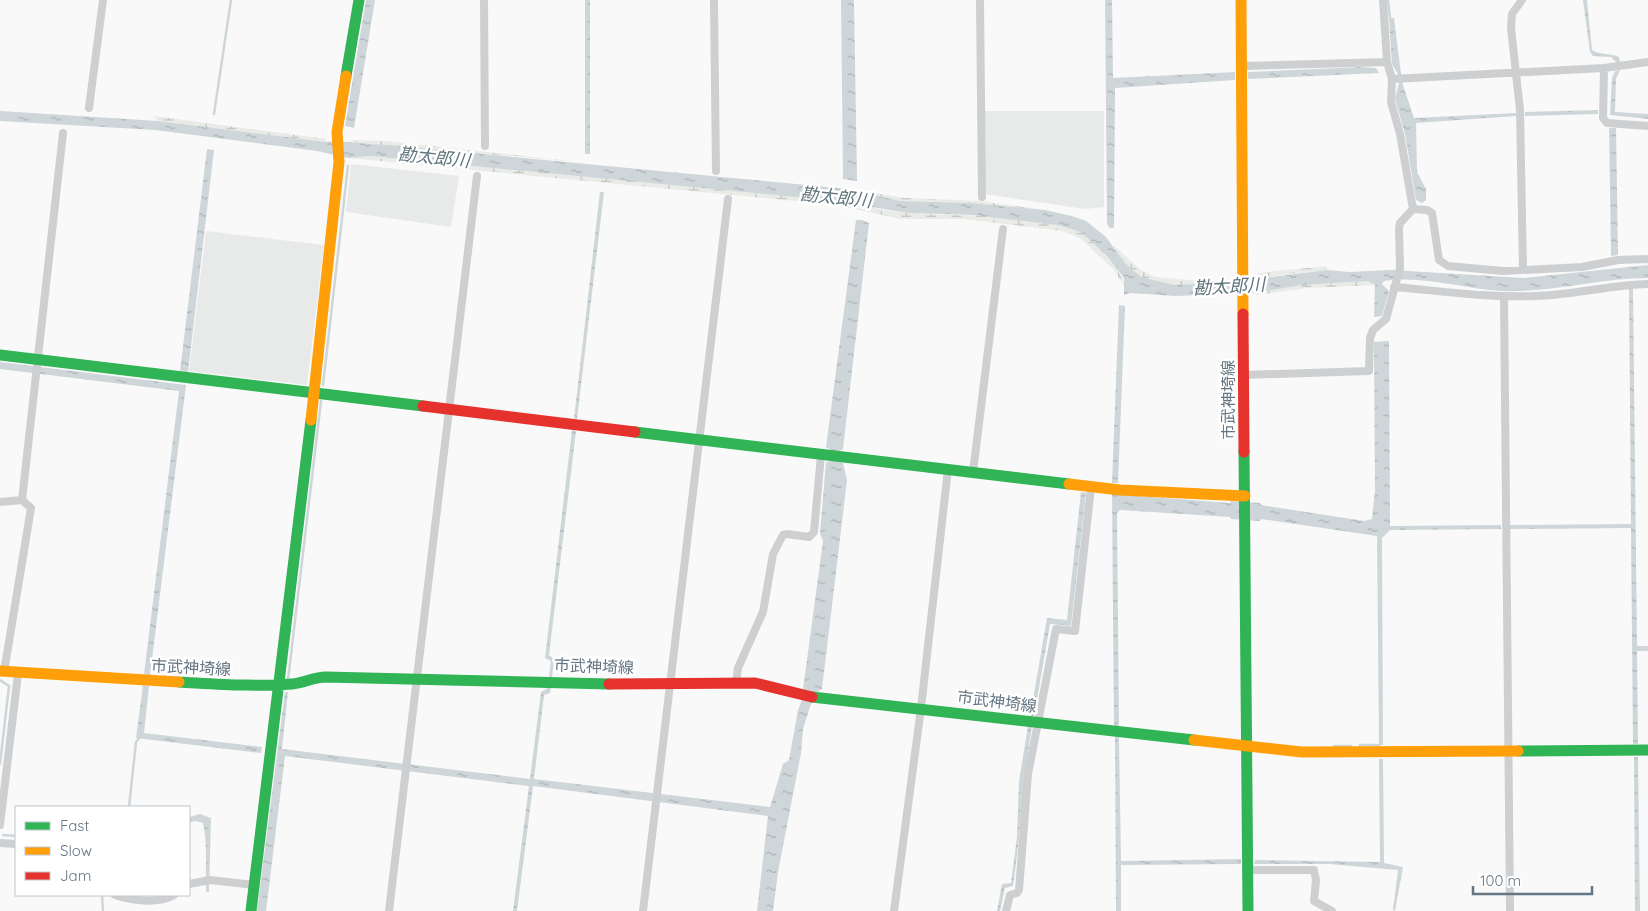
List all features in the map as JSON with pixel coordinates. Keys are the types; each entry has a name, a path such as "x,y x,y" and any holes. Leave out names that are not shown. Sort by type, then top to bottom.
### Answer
{"street":[{"path":"89,108 103,0"},
{"path":"251,911 314,394 340,162 337,135 360,0"},
{"path":"484,0 485,146"},
{"path":"714,0 716,171"},
{"path":"980,0 982,197"},
{"name":"市武神埼線","path":"2,671 18,674 278,686 295,684 320,677 670,685 736,683 763,685 815,698 921,708 1247,746 1242,0"},
{"path":"1383,0 1387,62 1398,78"},
{"path":"1522,0 1514,9 1510,28 1520,110 1523,270"},
{"path":"1242,66 1387,62"},
{"path":"1398,78 1604,68 1648,62"},
{"path":"1604,68 1603,118 1607,123 1648,126"},
{"path":"1398,78 1391,102 1400,134 1413,210"},
{"path":"22,500 63,133"},
{"path":"389,911 477,176"},
{"path":"642,911 728,199"},
{"path":"1244,375 1369,371 1370,338 1373,330 1386,319 1400,268 1400,223 1413,210 1427,210 1432,213 1439,260 1442,264 1503,271 1582,267 1618,260 1648,259"},
{"path":"973,472 1003,228"},
{"path":"1395,284 1504,297 1553,295 1619,285 1648,284"},
{"path":"1504,297 1510,911"},
{"path":"0,355 1091,487 1245,498"},
{"path":"736,683 738,668 763,612 774,554 784,535 808,537 814,532 830,456"},
{"path":"894,911 921,708 948,469"},
{"path":"1006,911 1010,894 1017,893 1019,890 1028,774 1056,629 1075,631 1091,487"},
{"path":"0,502 22,500"},
{"path":"2,671 30,508 22,500"},
{"path":"0,825 18,674"},
{"path":"1248,911 1247,746 1329,752 1648,750"},
{"path":"0,843 15,844"},
{"path":"1248,870 1314,870 1316,880 1314,901 1332,911"},
{"path":"190,884 207,880 254,885"},
{"path":"121,896 147,900 165,900 172,896"}],"shaded area":[{"path":"984,111 1104,111 1104,207 1085,209 985,194"},
{"path":"351,164 459,176 451,227 346,212"},
{"path":"206,231 324,245 307,385 189,371"}],"green space":[{"path":"154,116 326,139 326,142 158,121"},
{"path":"348,140 384,141 588,163 389,145 365,145"},
{"path":"369,156 598,176 837,201 899,212 1017,218 1038,221 1059,225 1084,234 1099,247 1113,264 1119,272 1125,287 1113,269 1080,238 1062,231 964,219 900,219 837,205 348,158"},
{"path":"848,189 906,198 980,201 1045,210 971,203 901,201"},
{"path":"1113,245 1141,270 1155,277 1222,283 1181,285 1150,281 1132,271"},
{"path":"1326,266 1327,270 1256,278 1258,273"},
{"path":"1368,281 1375,285 1307,288 1257,295 1253,293 1300,285"}],"water":[{"path":"366,0 375,0 354,128 345,126"},
{"path":"585,0 590,0 590,154 585,154"},
{"path":"841,0 854,0 857,181 843,179"},
{"path":"1105,0 1112,0 1113,78 1235,72 1235,80 1115,88 1114,228 1110,228 1107,224"},
{"path":"1583,0 1587,0 1592,50 1619,57 1620,62 1616,62 1611,57 1593,56 1590,52"},
{"path":"1389,18 1394,18 1402,82 1414,118 1516,113 1516,116 1416,123 1417,172 1426,189 1426,200 1422,203 1416,200 1405,134 1395,99 1399,83 1398,74 1392,64"},
{"path":"1376,68 1379,73 1248,79 1248,72"},
{"path":"1620,70 1616,79 1615,112 1648,114 1648,119 1610,115 1612,78 1615,71"},
{"path":"1598,110 1598,114 1525,116 1525,112"},
{"name":"勘太郎川","path":"0,111 158,121 326,142 389,145 848,189 901,201 971,203 1045,210 1086,221 1106,237 1125,263 1141,277 1174,285 1223,283 1327,270 1349,272 1392,270 1523,278 1648,265 1648,278 1611,280 1520,291 1487,290 1413,280 1384,281 1382,284 1389,291 1382,316 1374,317 1375,285 1368,281 1301,285 1253,293 1175,296 1130,293 1124,295 1124,278 1107,256 1081,232 1058,225 972,215 908,213 829,200 370,156 348,158 317,151 155,130 0,121"},
{"path":"1609,128 1616,128 1618,255 1611,256"},
{"path":"207,149 214,150 188,372 180,371"},
{"path":"600,192 604,192 577,419 574,419"},
{"path":"856,220 869,223 843,449 838,452 838,461 843,463 847,480 822,689 814,694 803,729 801,753 778,872 773,911 757,911 768,816 533,786 517,911 513,911 529,786 285,756 266,911 257,911 285,692 288,692 282,749 530,779 541,692 551,686 550,693 544,695 534,779 770,807 783,764 789,760 798,710 805,692 803,689 823,541 820,533 826,462 831,461 832,451 826,447"},
{"path":"1629,289 1633,289 1637,646 1648,646 1648,651 1637,651 1638,744 1633,744 1631,528 1510,529 1510,525 1631,524"},
{"path":"1119,305 1125,306 1118,483 1112,483"},
{"path":"1389,341 1390,526 1501,525 1501,529 1390,530 1382,538 1383,745 1379,745 1377,536 1261,519 1260,521 1231,519 1230,517 1120,510 1117,513 1119,727 1114,726 1112,494 1230,503 1231,501 1260,503 1261,505 1364,521 1372,519 1375,490 1374,342"},
{"path":"0,362 186,385 150,675 144,674 179,391 0,369"},
{"path":"572,430 576,431 549,655 554,659 552,677 549,677 551,661 545,658"},
{"path":"1081,492 1086,493 1071,626 1050,624 1034,717 1030,717 1047,618 1067,620"},
{"path":"143,685 149,686 144,733 262,747 261,753 136,738"},
{"path":"1028,726 1032,726 1013,886 1005,888 1000,911 997,911 1002,884 1011,883 1017,837 1019,781"},
{"path":"1115,736 1119,737 1121,861 1241,859 1241,864 1121,865 1121,911 1116,911"},
{"path":"1634,757 1638,757 1640,911 1635,911"},
{"path":"1379,759 1383,759 1384,863 1403,867 1395,911 1393,910 1398,870 1329,864 1254,864 1255,860 1380,862"},
{"path":"200,814 211,818 209,892 206,892 206,849 203,823 195,821 190,823 190,817"}],"waterway":[{"path":"214,114 231,0"},
{"path":"1388,0 1390,18"},
{"path":"323,385 348,166"},
{"path":"288,680 321,401"},
{"path":"0,680 9,686 0,764"},
{"path":"129,806 136,742 141,736"},
{"path":"1360,745 1379,745"},
{"path":"1334,746 1351,746"},
{"path":"3,835 15,836"},
{"path":"102,896 103,911"}],"traffic: fast":[{"path":"346,76 359,0"},
{"path":"0,355 423,406"},
{"path":"251,911 311,420"},
{"path":"635,432 1069,484"},
{"path":"1244,452 1248,911"},
{"path":"179,682 278,685 326,677 609,684"},
{"path":"812,697 1194,740"},
{"path":"1518,751 1648,750"}],"traffic: slow":[{"path":"1241,0 1243,314"},
{"path":"311,420 339,162 337,132 346,76"},
{"path":"1069,484 1120,490 1245,496"},
{"path":"0,671 179,682"},
{"path":"1194,740 1302,752 1518,751"}],"traffic: jam":[{"path":"1243,314 1244,452"},
{"path":"423,406 635,432"},
{"path":"609,684 755,683 812,697"}]}
